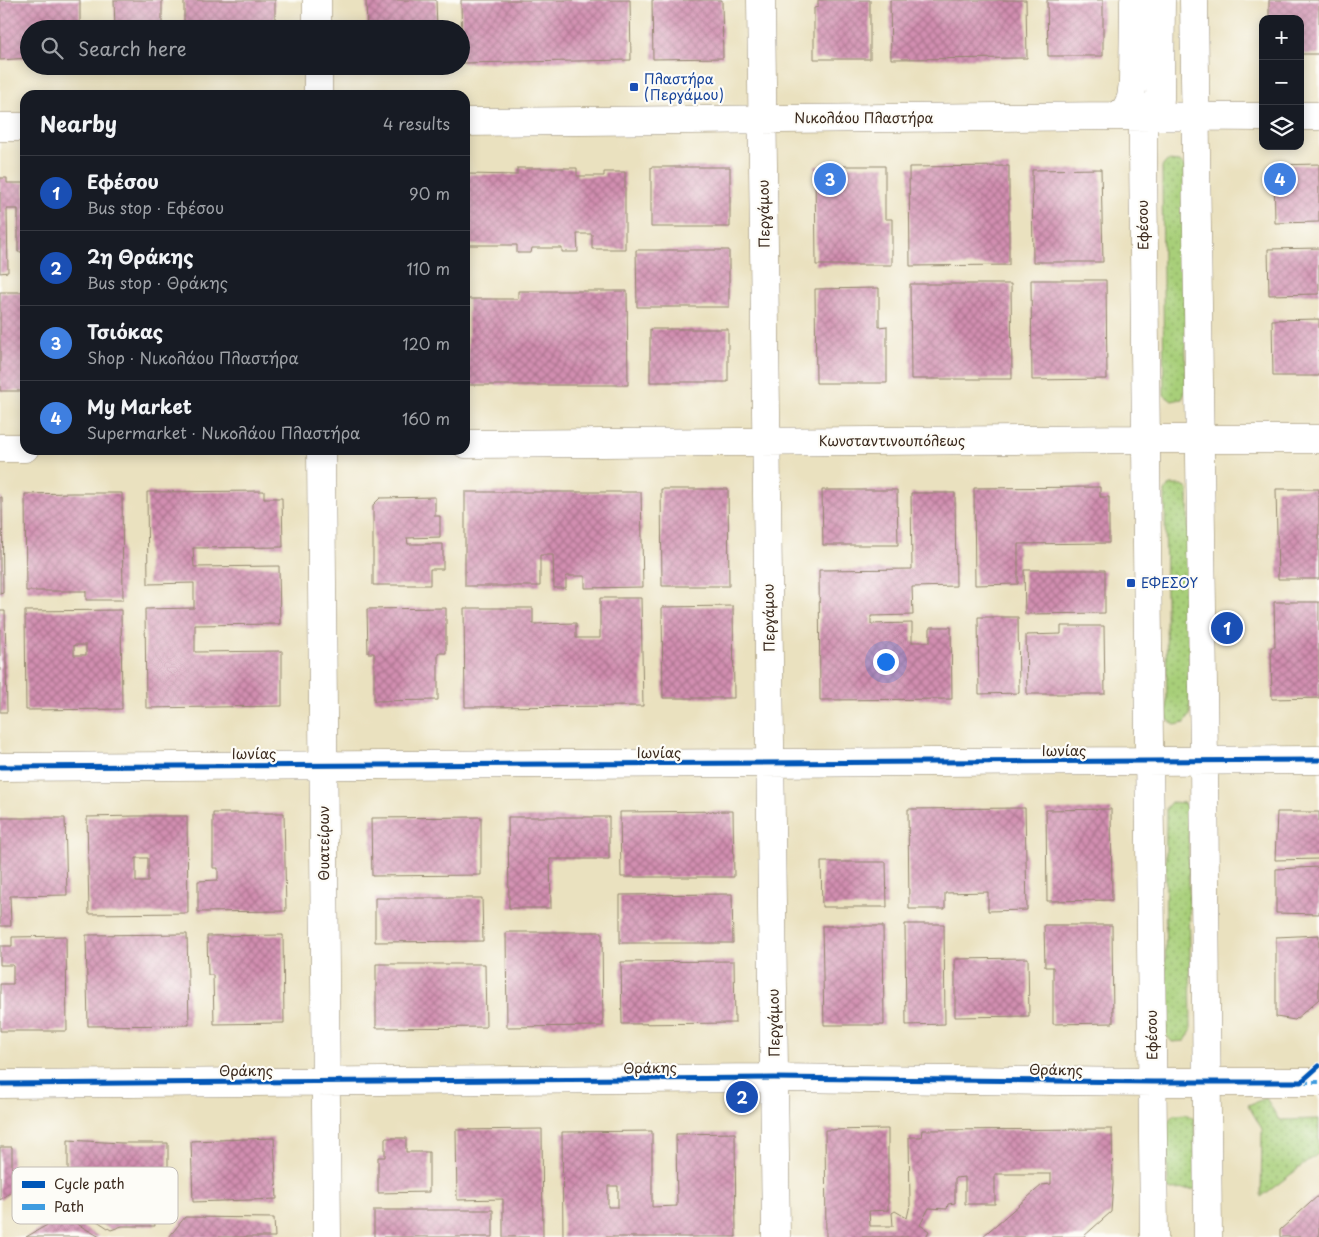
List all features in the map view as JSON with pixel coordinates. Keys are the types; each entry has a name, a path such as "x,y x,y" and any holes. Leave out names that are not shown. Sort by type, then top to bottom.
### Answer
{"street":[{"path":"317,0 317,20"},
{"name":"Περγάμου","path":"761,0 776,1237"},
{"path":"1134,0 1132,90 1126,109 1195,118 1259,117"},
{"name":"Εφέσου","path":"1154,1237 1146,438 1140,111 1161,0"},
{"path":"1194,0 1208,1237"},
{"path":"318,75 318,90"},
{"name":"Νικολάου Πλαστήρα","path":"470,122 763,119 1140,111"},
{"path":"1304,116 1319,116"},
{"path":"0,127 20,127"},
{"name":"Κωνσταντινουπόλεως","path":"470,444 1146,438 1319,439"},
{"path":"0,448 20,448"},
{"name":"Θυατείρων","path":"321,455 327,1237"},
{"name":"Ιωνίας","path":"0,767 1319,760"},
{"name":"Θράκης","path":"0,1084 774,1078 1207,1082 1313,1077"}],"green space":[{"path":"1167,161 1180,162 1185,167 1186,391 1182,399 1172,401 1164,395 1162,167"},
{"path":"1170,485 1183,485 1188,490 1190,715 1185,723 1175,725 1167,719 1165,491"},
{"path":"1171,802 1184,803 1188,810 1191,1031 1185,1041 1172,1042 1165,1034 1166,808"},
{"path":"1266,1098 1279,1120 1319,1119 1319,1153 1261,1197 1262,1129 1248,1105"},
{"path":"1186,1114 1194,1119 1197,1189 1168,1190 1167,1123 1173,1115"}],"building":[{"path":"0,0 80,0 80,20 20,20 20,59 0,60"},
{"path":"114,0 162,0 162,20 115,20"},
{"path":"184,0 275,0 275,20 184,20"},
{"path":"366,0 436,0 437,20 367,20"},
{"path":"461,0 630,0 631,60 470,63 470,20 461,20"},
{"path":"652,0 722,0 723,58 653,59"},
{"path":"818,0 870,0 870,59 814,59 814,8 818,7"},
{"path":"890,0 1026,0 1027,58 891,59"},
{"path":"1047,0 1103,0 1103,56 1048,56"},
{"path":"1269,0 1319,0 1319,54 1304,54 1304,15 1269,15"},
{"path":"1319,164 1319,222 1275,223 1274,165"},
{"path":"815,166 885,166 885,219 892,219 892,265 816,265"},
{"path":"1009,166 1009,265 910,266 909,167"},
{"path":"651,167 730,167 730,227 651,227"},
{"path":"517,168 577,168 577,176 604,176 604,172 625,172 625,249 592,249 592,234 577,234 578,252 562,252 562,248 532,248 531,253 517,253 517,245 470,245 470,174 517,175"},
{"path":"1101,169 1103,262 1033,262 1032,170"},
{"path":"0,178 7,178 7,183 20,183 20,252 18,252 18,209 7,209 8,272 0,273"},
{"path":"1319,248 1319,294 1269,295 1268,249"},
{"path":"636,250 729,250 729,307 637,307"},
{"path":"1031,280 1106,280 1107,379 1032,380"},
{"path":"910,284 1011,284 1012,379 911,379"},
{"path":"879,288 879,327 887,326 887,383 816,383 815,289"},
{"path":"518,291 627,291 628,385 470,385 470,299 518,299"},
{"path":"0,292 20,292 20,391 0,391"},
{"path":"1319,319 1319,376 1273,376 1272,320"},
{"path":"650,329 728,329 728,382 650,382"},
{"path":"1100,487 1100,497 1109,497 1109,543 1018,544 1018,584 975,585 974,488"},
{"path":"661,489 728,489 729,586 662,586"},
{"path":"1276,489 1319,489 1319,579 1278,579"},
{"path":"822,490 897,490 898,545 823,545"},
{"path":"264,491 264,498 282,498 283,547 193,548 194,567 279,566 280,624 195,625 195,652 282,651 282,706 146,708 145,609 194,608 194,583 148,584 147,492"},
{"path":"465,492 641,492 643,587 585,588 585,576 566,576 566,588 554,588 553,555 540,555 540,586 465,586"},
{"path":"122,493 123,600 86,600 86,591 26,591 25,494"},
{"path":"911,493 955,493 956,586 912,587 913,615 871,616 871,624 912,623 912,642 930,642 930,627 951,627 952,699 820,700 819,570 912,569"},
{"path":"0,497 2,497 3,593 0,594"},
{"path":"435,497 435,516 440,516 440,537 407,538 408,544 443,544 443,569 430,569 430,585 373,585 373,505 380,498"},
{"path":"1024,570 1105,570 1105,613 1025,614"},
{"path":"600,598 641,598 643,706 465,707 464,608 533,608 533,624 576,623 576,638 600,638"},
{"path":"1274,602 1319,602 1319,698 1272,699 1271,647 1275,647"},
{"path":"733,606 734,698 663,698 662,607"},
{"path":"446,608 446,653 438,653 438,700 374,701 374,653 368,653 367,609"},
{"path":"121,610 122,709 26,710 25,611","holes":["74,645 86,645 86,655 74,655"]},
{"path":"0,611 5,611 7,712 0,712"},
{"path":"978,617 1018,617 1019,693 979,694"},
{"path":"1061,626 1104,626 1105,694 1027,694 1026,635 1061,634"},
{"path":"1025,808 1027,910 988,911 988,892 945,893 945,909 909,909 908,809"},
{"path":"1111,809 1112,900 1047,901 1046,810"},
{"path":"733,811 734,877 621,877 620,812"},
{"path":"1277,812 1319,812 1319,859 1275,860"},
{"path":"213,813 284,813 286,911 198,912 198,881 218,880 218,868 213,868"},
{"path":"187,816 188,913 89,914 87,817","holes":["136,858 148,858 148,882 136,882"]},
{"path":"481,817 481,875 372,876 371,818"},
{"path":"508,817 609,817 609,859 550,859 551,908 509,908"},
{"path":"0,818 65,818 67,895 10,896 11,926 0,926"},
{"path":"821,862 886,862 887,907 822,907"},
{"path":"1319,867 1319,914 1276,913 1276,869"},
{"path":"732,894 733,943 620,943 620,895"},
{"path":"375,898 482,898 483,941 375,942"},
{"path":"905,924 944,924 945,1024 906,1025"},
{"path":"1044,925 1112,925 1113,1023 1053,1024 1053,967 1045,967"},
{"path":"822,926 883,926 884,1025 824,1025"},
{"path":"506,932 602,932 603,1026 507,1027"},
{"path":"187,934 189,1025 88,1026 86,935"},
{"path":"283,935 284,1023 214,1024 213,975 208,975 207,936"},
{"path":"1319,935 1319,999 1295,1020 1276,1017 1276,937"},
{"path":"66,936 67,1031 0,1031 0,984 13,984 13,965 0,965 0,946 12,946 12,937"},
{"path":"1028,958 1029,1016 955,1017 955,959"},
{"path":"734,961 735,1023 622,1024 621,962"},
{"path":"376,964 485,964 486,1027 376,1028"},
{"path":"542,1129 543,1237 503,1237 503,1199 457,1200 456,1130"},
{"path":"888,1129 888,1210 869,1211 870,1226 893,1226 892,1213 895,1211 907,1218 910,1205 909,1137 921,1137 922,1130 1112,1129 1113,1184 1111,1212 1083,1237 982,1237 1042,1185 1051,1184 1051,1174 995,1174 995,1204 965,1204 965,1177 955,1178 955,1203 948,1204 947,1209 929,1208 920,1225 929,1231 926,1237 826,1237 825,1130"},
{"path":"652,1131 652,1207 677,1206 676,1134 735,1133 736,1237 563,1237 562,1132","holes":["608,1186 618,1186 618,1207 608,1207"]},
{"path":"274,1138 277,1199 193,1202 191,1141"},
{"path":"385,1138 406,1138 406,1152 429,1152 429,1192 378,1193 378,1157 385,1157"},
{"path":"68,1140 168,1143 168,1167 68,1167"},
{"path":"0,1147 12,1147 12,1191 0,1200"},
{"path":"1319,1195 1319,1237 1280,1237 1280,1230"},
{"path":"374,1210 493,1210 493,1237 374,1237"},
{"path":"185,1217 274,1218 275,1237 169,1237"},
{"path":"49,1224 77,1224 100,1237 26,1237"},
{"path":"102,1224 155,1224 155,1226 122,1226 111,1230"}],"marked path":[{"path":"1301,1082 1319,1082"}],"cycle path":[{"path":"0,767 1319,760"},
{"path":"0,1084 774,1078 1301,1082 1319,1066"}],"place":[{"name":"Πλαστήρα (Περγάμου)","path":"634,87"},
{"name":"Τσιόκας","path":"830,179"},
{"name":"My Market","path":"1280,179"},
{"name":"ΕΦΕΣΟΥ","path":"1131,583"},
{"name":"Εφέσου","path":"1227,628"},
{"name":"2η Θράκης","path":"742,1097"}]}
